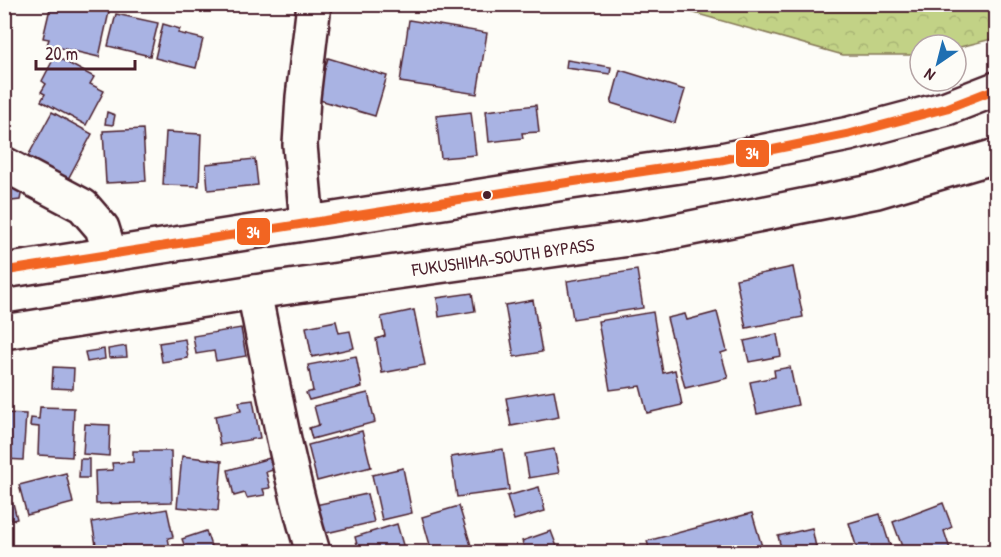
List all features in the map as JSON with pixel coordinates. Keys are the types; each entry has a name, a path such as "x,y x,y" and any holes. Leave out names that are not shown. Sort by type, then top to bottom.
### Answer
{"main road":[{"path":"307,223 300,145 314,4"},
{"path":"4,271 721,160 849,134 947,108 996,89"},
{"name":"FUKUSHIMA-SOUTH BYPASS","path":"4,332 254,292 651,236 878,191 996,156"},
{"path":"4,164 83,206 102,228 110,254"},
{"path":"254,292 289,461 313,552"}],"green space":[{"path":"666,5 996,5 996,38 968,45 968,33 908,33 908,55 843,55"}],"building":[{"path":"51,4 80,4 109,12 99,57 47,45 49,39 43,38"},
{"path":"116,14 158,23 150,56 108,46"},
{"path":"409,20 487,33 477,94 400,82"},
{"path":"163,24 180,29 178,33 203,39 196,68 155,58"},
{"path":"55,56 94,77 90,84 104,91 86,125 41,101 45,94 41,92 46,84 42,81"},
{"path":"328,58 387,76 375,116 316,99"},
{"path":"567,60 611,67 610,74 566,68"},
{"path":"620,70 685,90 675,123 611,103"},
{"path":"536,105 539,132 522,133 523,138 489,142 486,111"},
{"path":"52,112 92,134 68,179 27,158"},
{"path":"107,112 115,115 113,125 105,124"},
{"path":"471,112 476,155 441,158 436,116"},
{"path":"143,129 146,181 106,183 103,131"},
{"path":"166,132 201,134 199,186 163,185"},
{"path":"255,159 258,185 208,190 206,164"},
{"path":"4,180 22,190 20,200 4,202"},
{"path":"793,267 803,317 746,328 736,279"},
{"path":"637,270 643,308 573,319 567,281"},
{"path":"472,293 475,311 439,317 437,298"},
{"path":"533,300 542,352 514,357 505,305"},
{"path":"414,310 425,365 382,373 376,339 385,336 381,317"},
{"path":"653,312 663,373 675,370 682,405 647,413 640,386 610,390 598,321"},
{"path":"717,312 727,351 721,353 728,378 685,388 667,318 685,314 687,320"},
{"path":"336,321 339,333 350,331 354,348 312,357 306,327"},
{"path":"241,328 246,356 216,361 214,351 196,354 193,336"},
{"path":"777,334 781,356 749,362 744,341"},
{"path":"185,339 188,358 162,362 159,343"},
{"path":"126,346 127,357 109,358 108,349"},
{"path":"104,349 105,359 87,362 85,352"},
{"path":"356,356 362,387 309,400 306,393 313,391 308,365"},
{"path":"53,367 74,368 73,389 52,388"},
{"path":"790,367 798,405 757,414 750,382 775,377 774,370"},
{"path":"554,390 559,417 511,426 506,398"},
{"path":"368,393 375,422 312,439 309,428 319,425 314,406"},
{"path":"253,400 260,438 220,445 215,416 241,411 239,402"},
{"path":"40,407 74,408 72,457 38,455 39,427 30,426 31,418 39,419"},
{"path":"4,413 26,414 23,460 4,459"},
{"path":"85,424 110,425 109,456 83,454"},
{"path":"362,431 371,467 317,481 308,445"},
{"path":"503,449 509,490 457,497 451,457"},
{"path":"554,449 559,473 529,478 525,454"},
{"path":"133,451 171,451 172,502 96,504 95,471 113,470 112,463 133,462"},
{"path":"182,456 222,461 218,511 177,507"},
{"path":"270,458 273,470 266,472 270,488 263,489 265,495 247,498 245,493 234,496 228,470"},
{"path":"80,459 89,459 89,478 79,478"},
{"path":"403,468 412,513 382,520 372,475"},
{"path":"66,473 73,503 27,515 19,485"},
{"path":"539,487 545,511 514,520 507,496"},
{"path":"367,494 374,522 322,534 315,505"},
{"path":"4,502 5,505 13,503 17,519 4,522"},
{"path":"943,503 952,527 944,531 951,552 904,552 893,522"},
{"path":"459,506 473,552 432,552 422,517"},
{"path":"167,509 173,537 168,538 170,548 125,552 124,546 97,551 92,522"},
{"path":"752,513 763,550 752,552 650,552 647,541"},
{"path":"880,514 892,552 858,552 849,523"},
{"path":"397,524 405,552 359,552 355,537"},
{"path":"812,528 817,552 782,552 778,536"},
{"path":"206,531 213,552 175,552 174,550 185,547 182,539"},
{"path":"551,531 559,552 526,552 522,541"}],"transit line":[{"name":"34","path":"4,271 721,160 849,134 947,108 996,89"}]}
